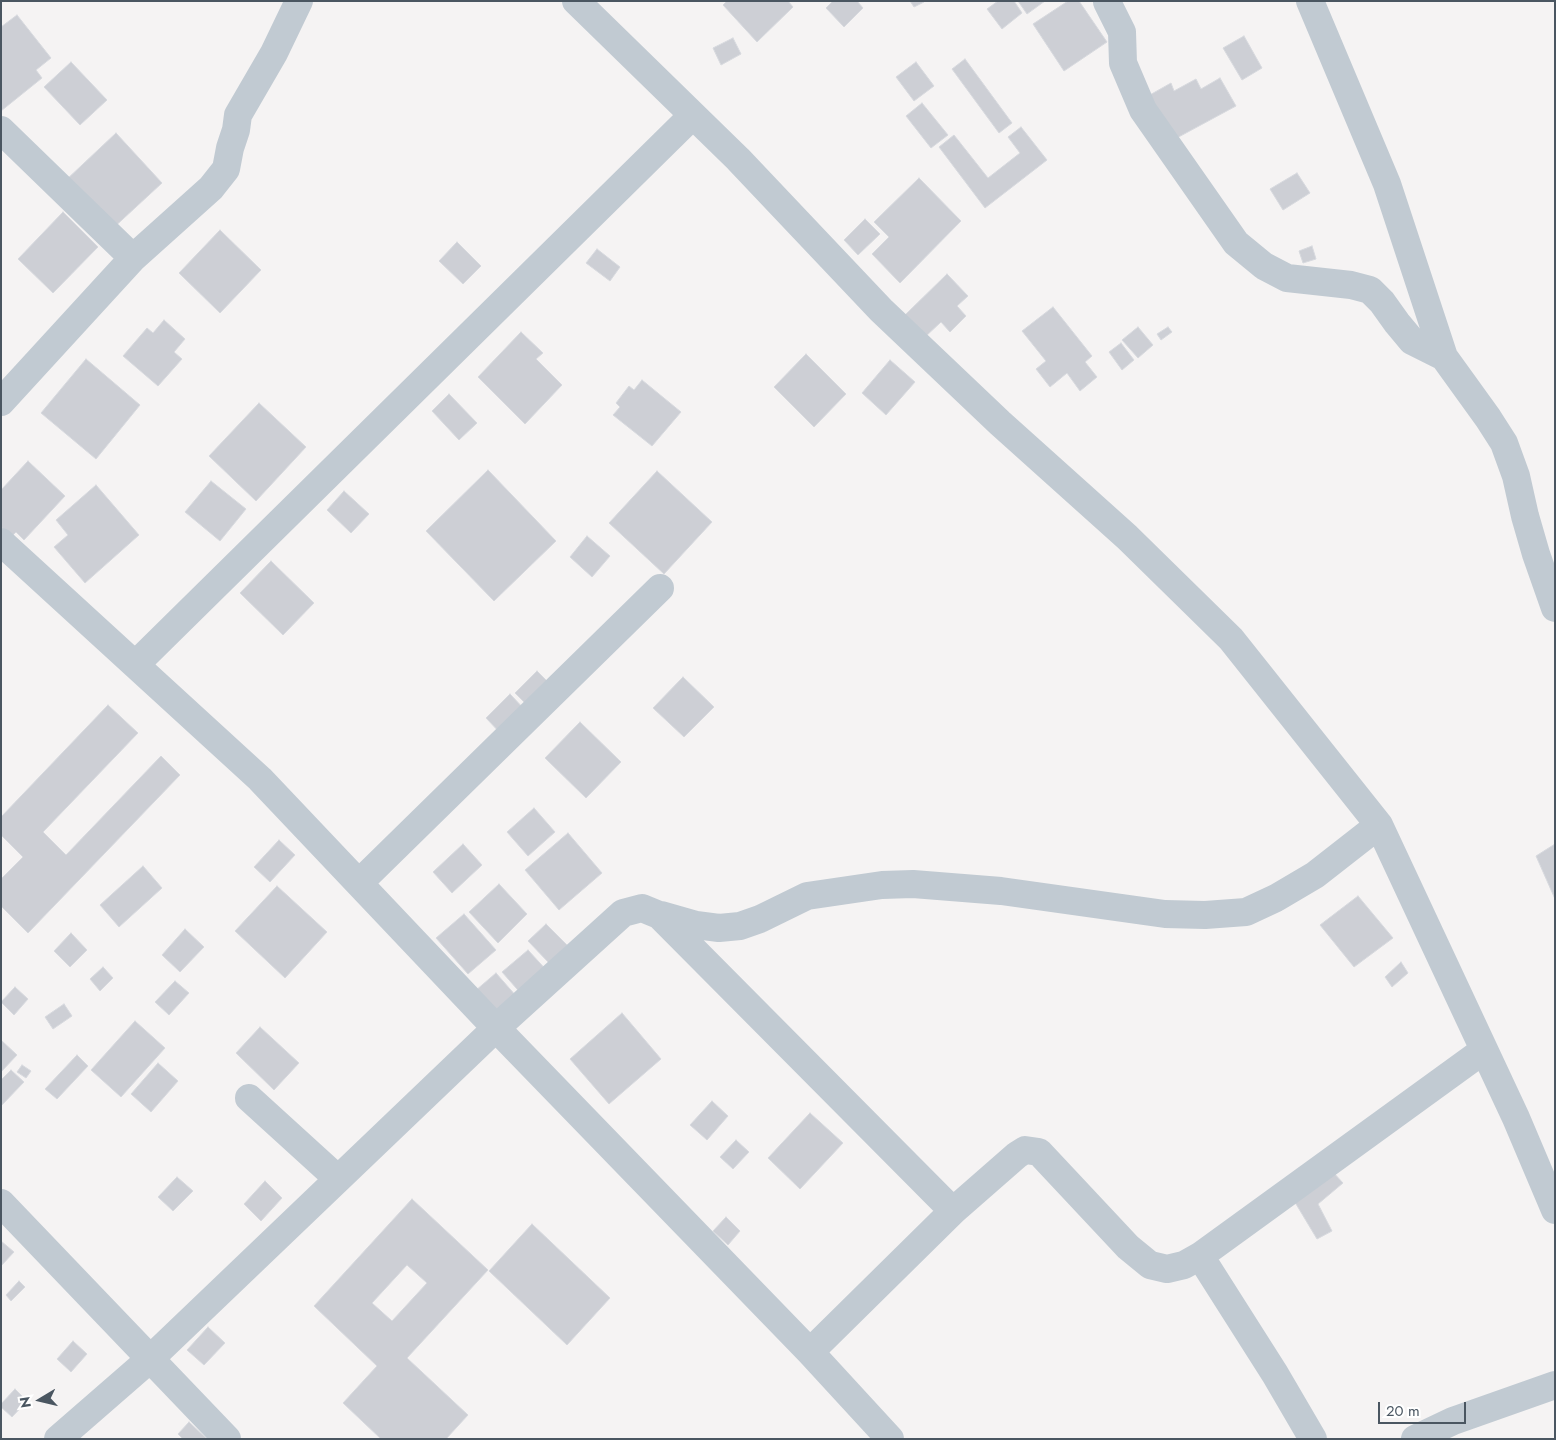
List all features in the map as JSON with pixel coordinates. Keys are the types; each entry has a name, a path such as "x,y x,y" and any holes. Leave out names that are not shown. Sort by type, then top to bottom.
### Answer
{"street":[{"path":"1,402 133,258 211,188 226,169 238,115 274,53 299,1"},
{"path":"576,1 738,159 881,310 1000,422 1127,537 1231,639 1379,825 1516,1118 1555,1210"},
{"path":"1310,1 1387,184 1444,357 1504,443 1516,476 1524,516 1555,608"},
{"path":"1107,2 1122,32 1123,63 1143,110 1236,243 1264,266 1287,278 1352,285 1370,290 1382,302 1412,341 1444,357"},
{"path":"136,664 692,116"},
{"path":"1,130 133,258"},
{"path":"1,542 260,779 496,1028 810,1352 890,1439"},
{"path":"359,882 660,588"},
{"path":"58,1439 150,1359 496,1028 623,913 642,908 659,915 696,925 719,928 740,926 760,919 807,896 882,885 912,884 1001,891 1166,914 1205,915 1246,912 1276,898 1315,875 1379,825"},
{"path":"659,915 953,1211"},
{"path":"810,1352 953,1211 1025,1150 1039,1152 1128,1247 1150,1265 1167,1269 1184,1265 1200,1256 1484,1050"},
{"path":"249,1098 338,1179"},
{"path":"1,1203 227,1439"},
{"path":"1200,1256 1275,1374 1313,1439"},
{"path":"1415,1439 1453,1421 1555,1386"}],"building":[{"path":"727,1 788,1 793,7 757,42 723,5"},
{"path":"833,1 857,1 863,8 844,27 826,8"},
{"path":"910,1 923,1 924,2 914,7"},
{"path":"998,1 1014,1 1022,13 1002,29 987,9"},
{"path":"1018,1 1045,1 1027,14"},
{"path":"1068,1 1079,1 1107,42 1064,71 1033,24"},
{"path":"17,15 51,58 36,70 42,78 1,111 1,27"},
{"path":"1244,36 1262,68 1242,80 1223,48"},
{"path":"733,38 741,54 721,65 713,48"},
{"path":"965,59 1012,123 999,133 952,69"},
{"path":"71,62 107,100 80,125 44,87"},
{"path":"916,62 934,86 914,101 896,77"},
{"path":"1220,78 1236,106 1173,140 1148,96 1171,83 1174,91 1196,79 1201,89"},
{"path":"922,103 948,135 931,148 906,116"},
{"path":"1021,127 1047,160 985,208 939,147 954,135 988,178 1020,153 1008,137"},
{"path":"116,133 162,183 110,231 65,181"},
{"path":"1297,173 1310,193 1283,210 1270,189"},
{"path":"919,178 961,221 900,283 872,254 889,237 874,222"},
{"path":"63,212 98,247 53,293 18,259"},
{"path":"865,219 880,234 858,255 844,240"},
{"path":"220,230 261,270 220,313 179,273"},
{"path":"457,242 481,266 463,284 439,261"},
{"path":"1312,246 1316,259 1303,263 1299,251"},
{"path":"597,249 620,267 610,281 586,263"},
{"path":"947,274 968,296 957,306 966,316 950,332 941,322 925,337 905,315"},
{"path":"1053,307 1092,356 1085,362 1097,377 1080,391 1067,373 1050,387 1036,369 1046,361 1022,331"},
{"path":"164,320 185,339 174,352 182,359 158,386 123,356 147,328 153,333"},
{"path":"1138,327 1153,345 1138,358 1122,340"},
{"path":"1168,327 1172,332 1161,340 1157,334"},
{"path":"521,332 543,353 536,359 562,385 525,424 478,377"},
{"path":"1121,343 1134,360 1122,370 1109,352"},
{"path":"806,354 846,394 814,427 774,387"},
{"path":"86,359 140,405 96,459 41,413"},
{"path":"890,360 915,382 886,415 862,393"},
{"path":"642,380 681,412 652,446 613,415 620,407 616,403 629,386 634,390"},
{"path":"449,394 477,423 459,440 432,411"},
{"path":"259,403 306,447 256,501 209,456"},
{"path":"28,461 65,496 24,540 16,532 12,536 1,527 1,490"},
{"path":"488,470 556,541 494,601 426,531"},
{"path":"657,471 712,522 664,574 609,523"},
{"path":"211,481 246,509 220,541 185,512"},
{"path":"96,485 139,535 85,583 54,547 68,535 56,520"},
{"path":"344,491 369,514 351,533 327,510"},
{"path":"587,536 610,556 592,577 570,557"},
{"path":"271,561 314,603 283,635 240,593"},
{"path":"537,671 552,686 530,708 515,693"},
{"path":"683,677 714,707 684,737 653,708"},
{"path":"510,694 527,712 503,736 486,718"},
{"path":"108,705 138,733 43,832 66,855 161,756 180,775 28,933 1,906 1,879 23,857 1,835 1,817"},
{"path":"580,722 621,762 586,798 545,758"},
{"path":"534,808 555,832 528,856 507,832"},
{"path":"568,833 602,873 559,910 525,870"},
{"path":"279,840 295,855 270,882 254,867"},
{"path":"463,844 482,865 452,893 433,872"},
{"path":"1555,844 1555,899 1536,856"},
{"path":"143,866 162,888 119,927 100,905"},
{"path":"499,884 527,914 498,943 469,912"},
{"path":"277,886 327,932 285,978 235,931"},
{"path":"1358,896 1393,938 1354,967 1320,925"},
{"path":"464,914 496,950 468,974 436,938"},
{"path":"546,924 567,945 549,963 528,941"},
{"path":"185,929 204,947 180,972 162,955"},
{"path":"71,933 87,950 70,967 54,951"},
{"path":"528,950 550,974 524,997 502,972"},
{"path":"1401,962 1408,973 1392,987 1385,977"},
{"path":"103,967 113,978 100,991 90,979"},
{"path":"496,973 517,997 497,1016 475,991"},
{"path":"175,981 189,993 169,1015 155,1002"},
{"path":"15,987 28,999 14,1015 1,1002"},
{"path":"64,1004 72,1016 53,1029 45,1017"},
{"path":"622,1013 661,1059 609,1104 570,1059"},
{"path":"135,1021 165,1048 121,1097 91,1070"},
{"path":"260,1027 299,1063 274,1090 236,1053"},
{"path":"1,1040 17,1055 1,1072"},
{"path":"77,1055 88,1066 57,1099 45,1089"},
{"path":"158,1063 178,1081 151,1112 131,1094"},
{"path":"22,1065 31,1071 26,1078 17,1072"},
{"path":"11,1070 24,1082 1,1106 1,1080"},
{"path":"712,1101 728,1116 707,1140 690,1125"},
{"path":"810,1113 843,1143 800,1189 768,1158"},
{"path":"736,1140 749,1152 733,1169 720,1157"},
{"path":"1332,1171 1343,1183 1318,1204 1332,1231 1317,1239 1293,1199"},
{"path":"177,1177 193,1191 173,1211 158,1197"},
{"path":"265,1181 282,1198 261,1221 244,1204"},
{"path":"412,1199 488,1270 407,1358 468,1415 446,1439 381,1439 343,1403 377,1366 314,1306","holes":["407,1265 427,1283 392,1321 372,1303"]},
{"path":"726,1217 740,1231 728,1245 713,1231"},
{"path":"532,1224 610,1298 567,1345 489,1271"},
{"path":"1,1241 14,1252 1,1266"},
{"path":"19,1281 25,1287 11,1301 6,1295"},
{"path":"208,1327 225,1343 204,1365 187,1350"},
{"path":"73,1341 87,1354 71,1372 57,1359"},
{"path":"15,1389 27,1401 12,1417 1,1407 1,1404"},
{"path":"189,1422 207,1439 183,1439 178,1434"}]}
